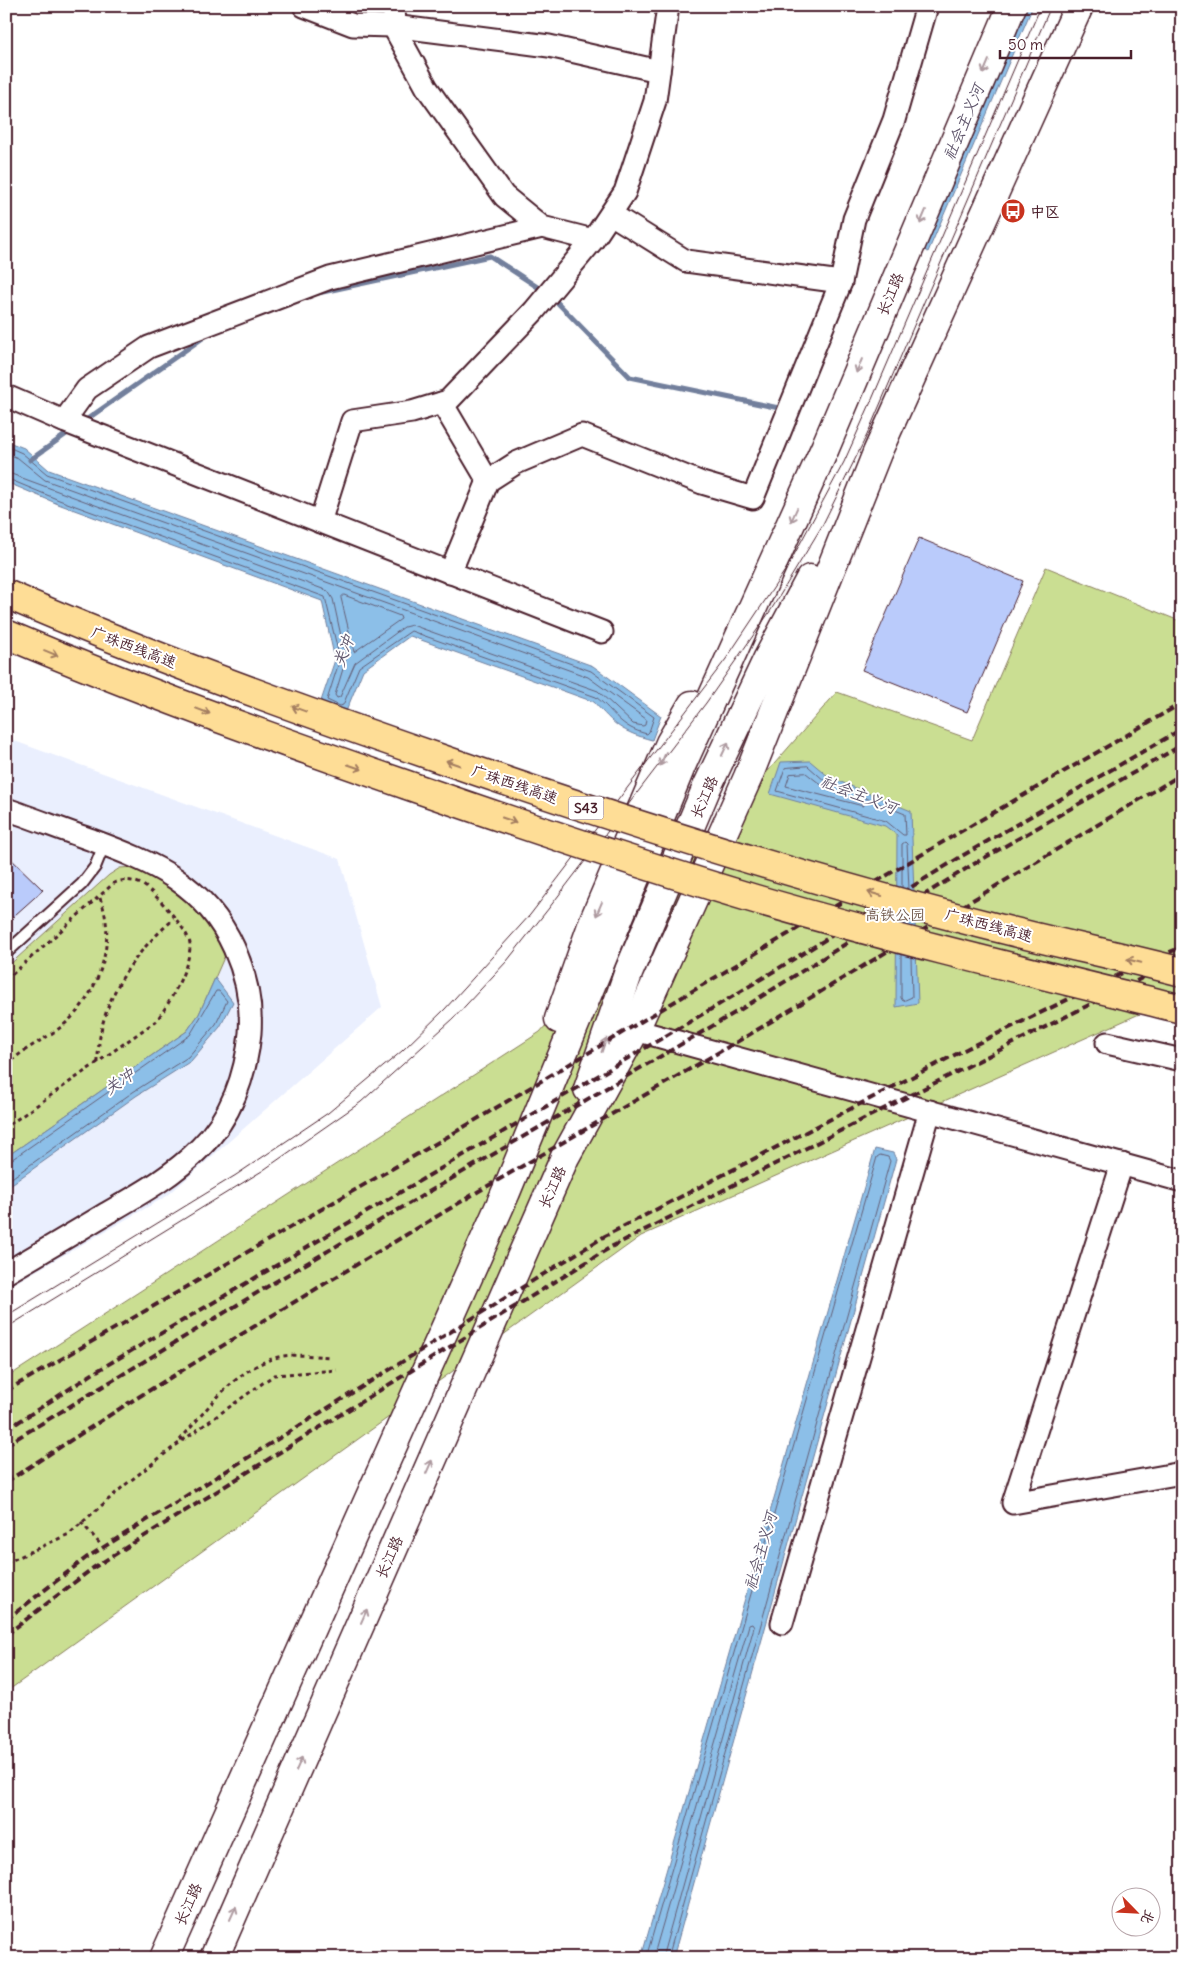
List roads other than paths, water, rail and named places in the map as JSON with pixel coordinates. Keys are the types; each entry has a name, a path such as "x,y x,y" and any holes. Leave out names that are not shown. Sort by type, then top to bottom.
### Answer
{"highway":[{"name":"广珠西线高速","path":"6,594 114,639 292,707 567,802 744,857 993,927 1182,972"},
{"name":"S43","path":"6,634 278,740 563,839 756,899 981,960 1182,1009"}],"main road":[{"name":"长江路","path":"164,1958 506,1192 682,764 825,448 1012,6"},
{"name":"长江路","path":"565,1157 635,1030 748,777 877,453 1078,12"},
{"name":"长江路","path":"214,1958 565,1157 629,971 708,787 768,658 877,453"}],"street":[{"path":"304,6 353,25 394,16 549,46 660,71"},
{"path":"320,522 352,422 412,412 448,402 564,277 611,214 625,192 655,101 668,6"},
{"path":"450,573 488,481 516,463 582,435 702,483 753,498 840,282 854,219 894,120 927,6"},
{"path":"394,16 427,88 504,196 542,227 593,240"},
{"path":"611,214 686,261 840,282"},
{"path":"65,422 87,389 149,347 330,278 542,227"},
{"path":"6,396 65,422 602,632"},
{"path":"442,403 488,481"},
{"path":"6,809 141,858 189,888 212,910 229,936 241,963 248,993 250,1022 244,1068 232,1102 218,1126 201,1147 177,1169 159,1182 6,1273"},
{"path":"635,1030 1182,1181"},
{"path":"1107,1043 1182,1060"},
{"path":"782,1623 930,1111"},
{"path":"1122,1164 1013,1503 1182,1473"}],"lane":[{"path":"6,953 82,884 95,868 104,845"}],"water":[{"path":"1019,6 1033,6 928,252 917,246"},
{"name":"关冲","path":"6,441 24,448 49,470 593,666 661,716 652,740 619,727 594,702 410,636 363,670 345,714 320,704 335,660 322,601 58,504 6,482"},
{"name":"社会主义河","path":"810,761 829,777 911,811 918,1003 896,1007 897,835 885,826 770,794 781,762"},
{"name":"关冲","path":"215,978 233,1002 220,1027 191,1061 136,1096 6,1188 6,1157 187,1031 199,1014"},
{"name":"社会主义河","path":"875,1149 893,1153 896,1159 673,1958 641,1958"}],"waterway":[{"path":"318,293 490,256 545,292"},
{"path":"552,297 630,377 779,408"},
{"path":"83,422 207,335"},
{"path":"30,460 72,430"}],"tram line":[{"path":"6,1316 236,1175 328,1113 402,1051 445,1009 530,915 726,659 788,566 844,462 1041,6"},
{"path":"6,1328 262,1171 361,1102 453,1019 507,961 549,908 706,703 771,610 822,526 867,435 1051,6"}],"railway":[{"path":"6,1391 447,1137 948,839 1182,703"},
{"path":"6,1430 97,1371 730,998 962,856 1182,729"},
{"path":"6,1445 280,1279 738,1011 972,865 1182,745"},
{"path":"6,1482 127,1404 296,1301 479,1191 752,1033 1182,774"},
{"path":"6,1620 86,1558 605,1236 968,1048 1143,963 1182,947"},
{"path":"6,1635 93,1568 611,1247 1144,977 1182,961"}],"place":[{"name":"中区","path":"1013,211"}],"park label":[{"name":"高铁公园","path":"895,914"}]}
